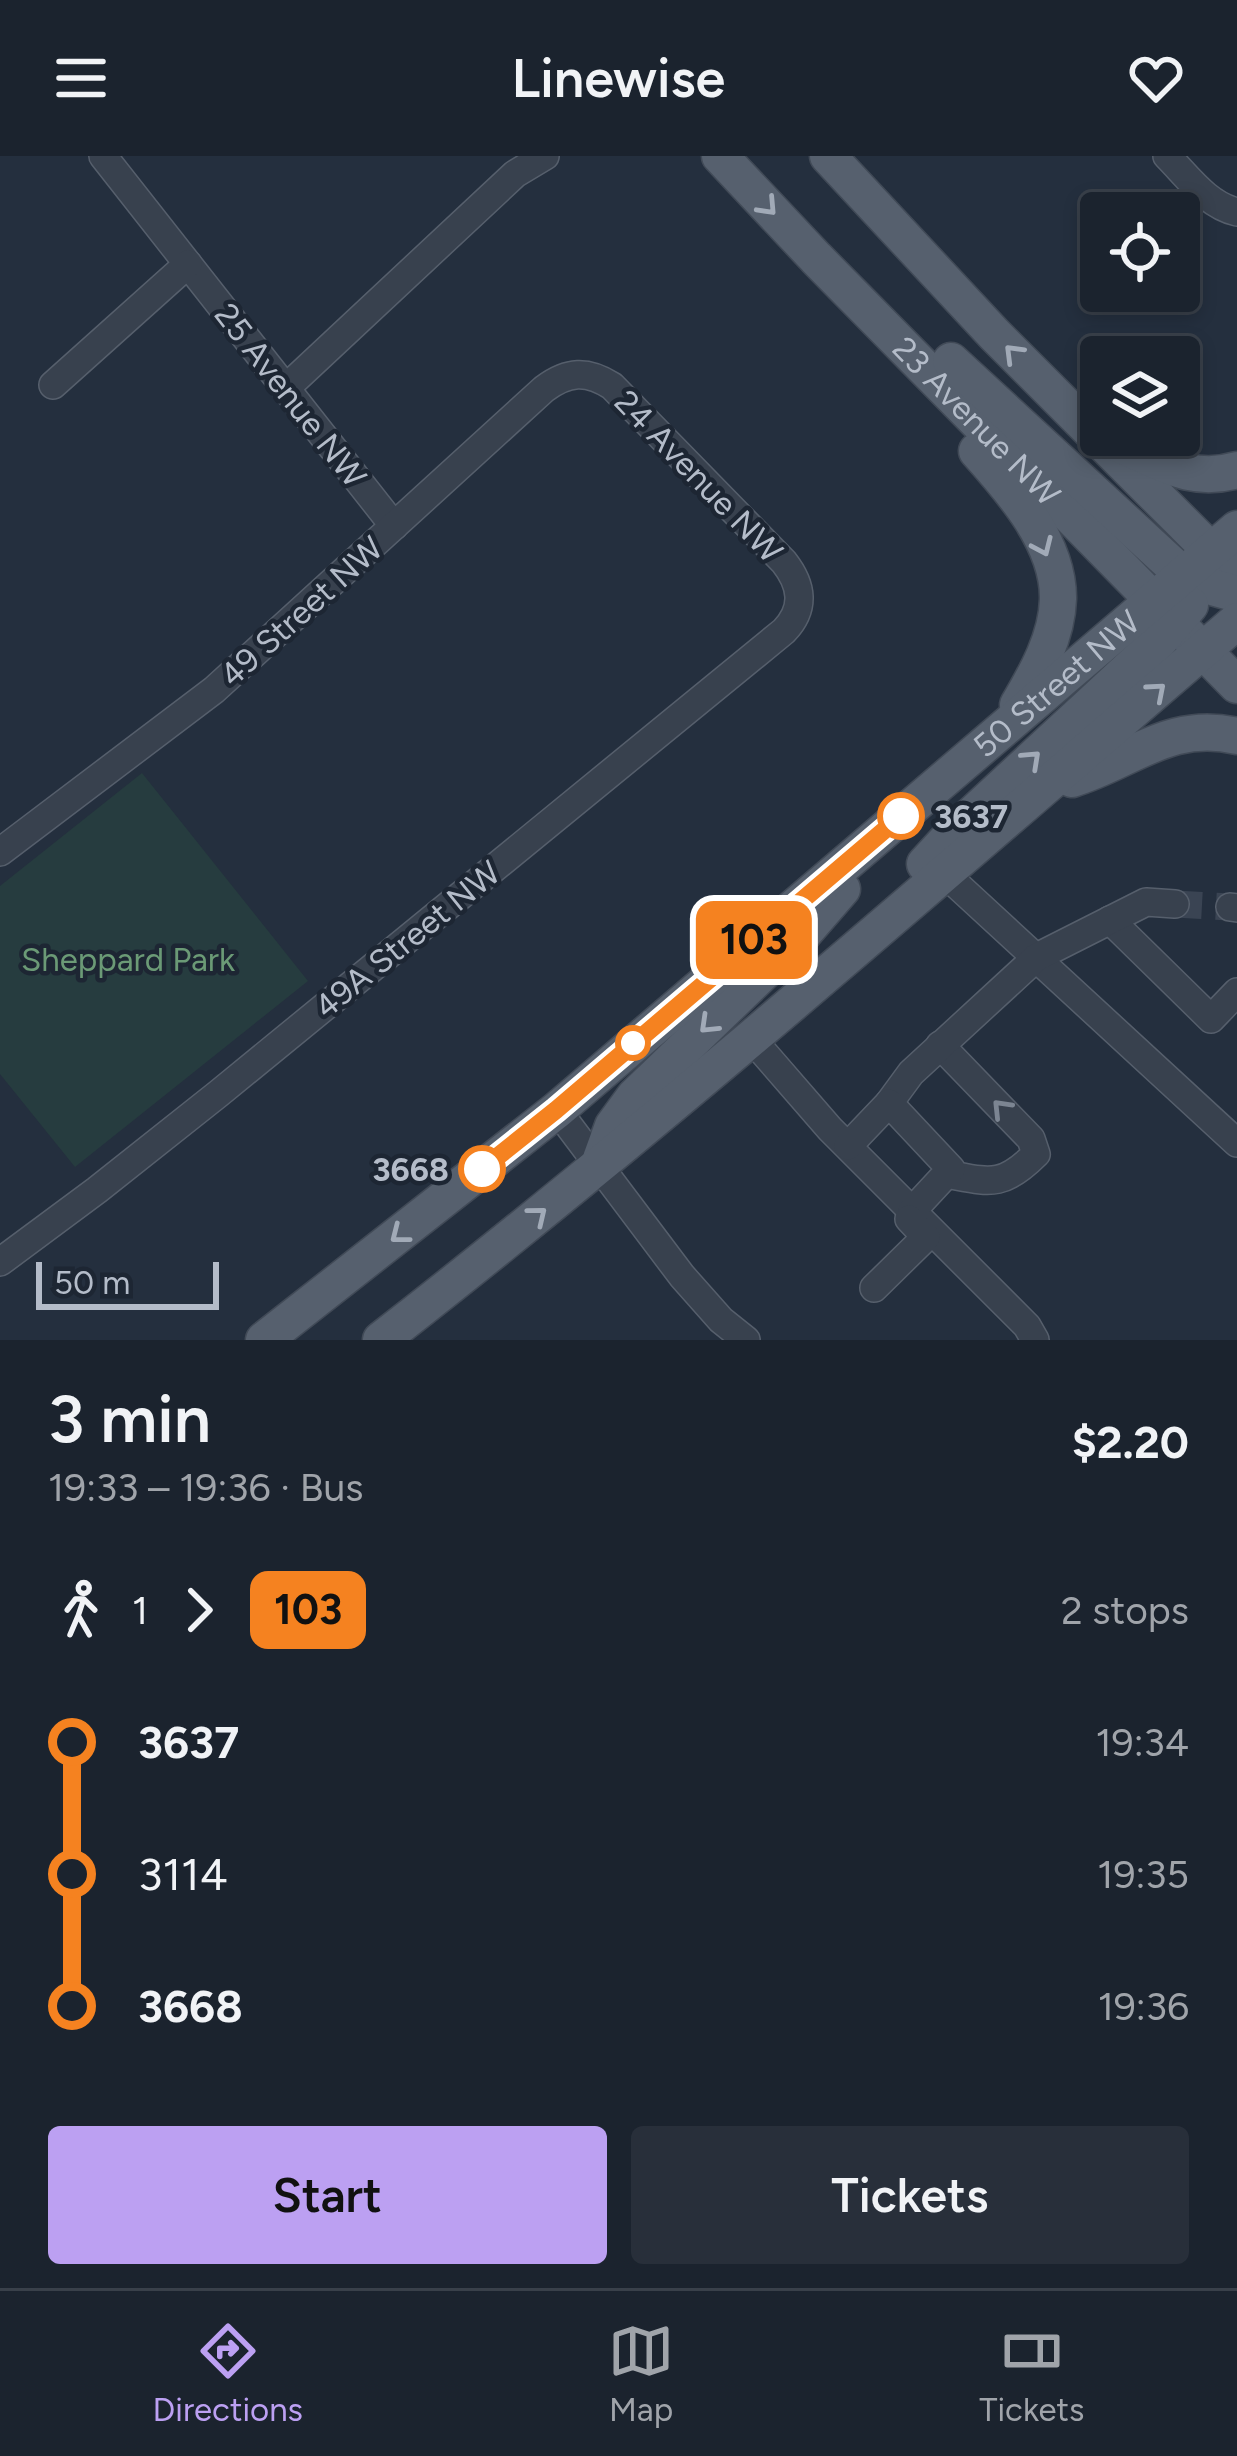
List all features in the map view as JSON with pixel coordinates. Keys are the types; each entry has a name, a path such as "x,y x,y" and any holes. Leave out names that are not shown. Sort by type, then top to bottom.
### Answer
{"main road":[{"name":"23 Avenue NW","path":"720,156 814,255 1213,599"},
{"name":"23 Avenue NW","path":"828,156 1080,419"},
{"path":"814,255 849,311 998,475 1029,516 1049,555 1058,592 1052,637 1038,672 1004,729"},
{"name":"23 Avenue NW","path":"1111,456 1213,599 1237,685"},
{"path":"1144,456 1157,464 1214,477 1237,470"},
{"path":"381,1340 599,1165 1046,787 1213,599"},
{"path":"837,966 961,825 1213,599"},
{"name":"50 Street NW","path":"264,1340 556,1110 1004,729 1213,599"},
{"path":"1046,787 1095,772 1159,739 1218,731 1237,736"},
{"path":"599,1165 613,1126 635,1096 803,934 901,816"}],"street":[{"name":"25 Avenue NW","path":"103,156 394,526"},
{"path":"286,388 514,174 545,156"},
{"path":"1167,156 1206,197 1237,212"},
{"path":"52,385 188,264"},
{"name":"49 Street NW","path":"0,815 9,845 214,690 544,389 575,374"},
{"name":"24 Avenue NW","path":"575,374 592,375 612,386 784,562 798,584 799,603"},
{"name":"49A Street NW","path":"0,1262 218,1094 784,631 799,603"},
{"path":"944,873 1237,1143"},
{"path":"843,1142 1037,957 1146,902 1175,904"},
{"path":"1110,920 1210,1019 1237,992"},
{"path":"751,1038 843,1142 1028,1326 1035,1340"},
{"path":"940,1045 1031,1139 1036,1154 1020,1171 994,1182 946,1174"},
{"path":"889,1102 951,1168 912,1211"},
{"path":"556,1110 682,1276 746,1340"},
{"path":"843,1142 853,1161 926,1237 874,1288"}],"green space":[{"name":"Sheppard Park","path":"142,773 308,981 75,1167 0,1074 0,886"}],"tunnel":[{"path":"1175,904 1230,907"}],"bus line":[{"name":"103","path":"482,1169 901,816"}],"place":[{"name":"3637","path":"901,816"},
{"name":"3668","path":"482,1169"}]}
